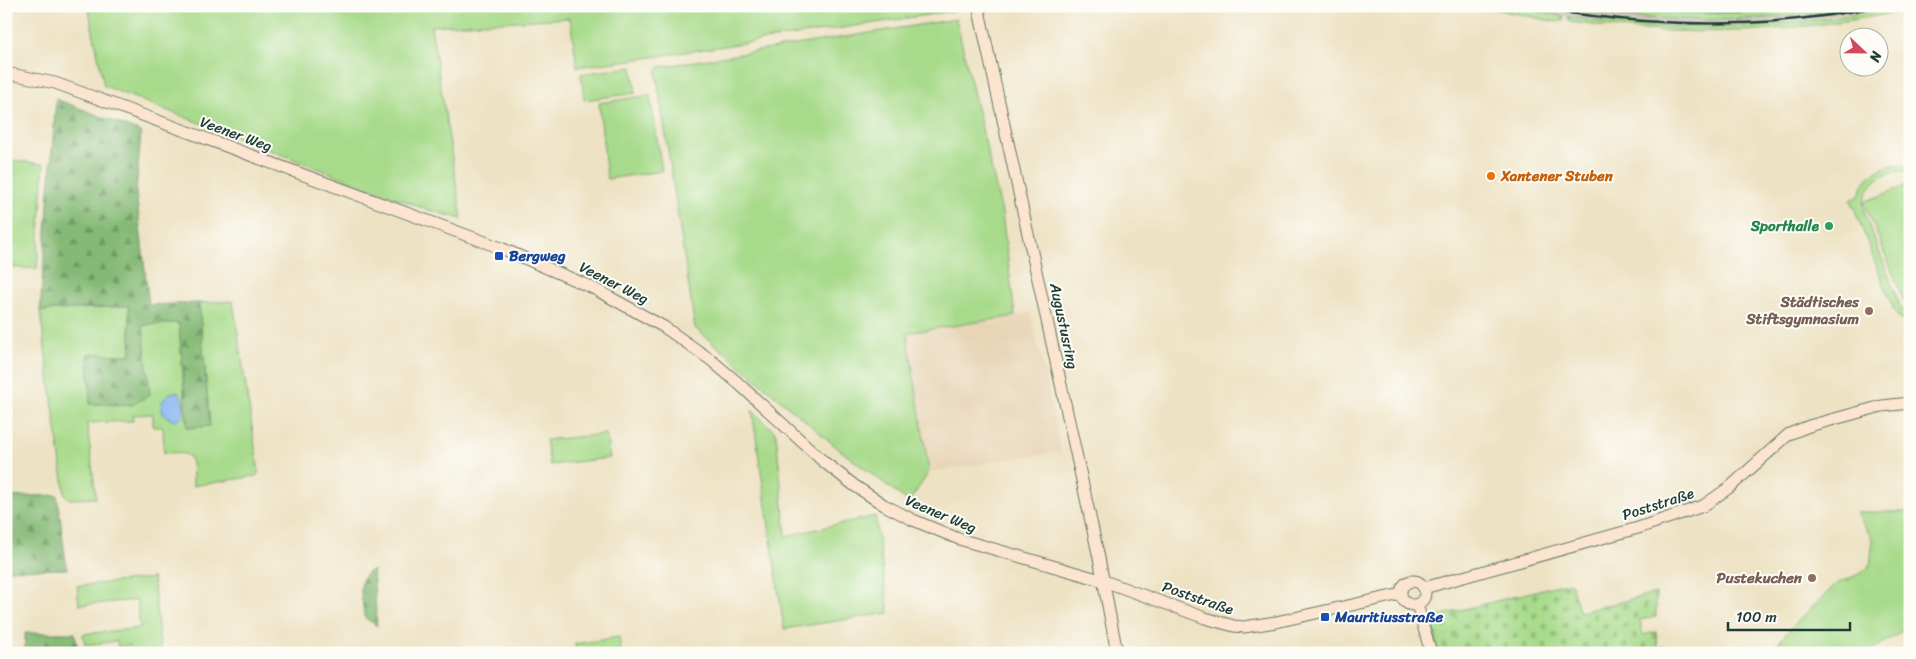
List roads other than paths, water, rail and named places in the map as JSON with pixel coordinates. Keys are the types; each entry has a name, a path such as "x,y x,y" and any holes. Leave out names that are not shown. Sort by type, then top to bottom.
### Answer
{"main road":[{"name":"Augustusring","path":"978,6 1104,581 1117,653"},
{"name":"Veener Weg","path":"6,72 55,83 492,245 557,271 628,306 688,343 738,383 829,466 884,505 913,520 959,539 1104,581"},
{"name":"Poststraße","path":"1104,581 1224,624 1244,627 1276,622 1401,594 1402,588 1411,582 1421,584 1424,588 1638,528 1703,506 1730,487 1789,434 1809,426 1882,406 1910,403"},
{"path":"1401,594 1406,603 1417,604 1422,601 1425,594 1424,588"},
{"path":"1417,604 1431,653"}],"water":[{"path":"178,392 180,395 184,407 182,418 173,421 163,414 161,403 168,394"}],"railway":[{"path":"1526,6 1614,18 1658,22 1703,23 1748,23 1792,20 1880,6"}],"place":[{"name":"Xantener Stuben","path":"1491,176"},
{"name":"Sporthalle","path":"1829,226"},
{"name":"Bergweg","path":"499,256"},
{"name":"Städtisches Stiftsgymnasium","path":"1869,311"},
{"name":"Pustekuchen","path":"1812,578"},
{"name":"Mauritiusstraße","path":"1325,617"}]}
